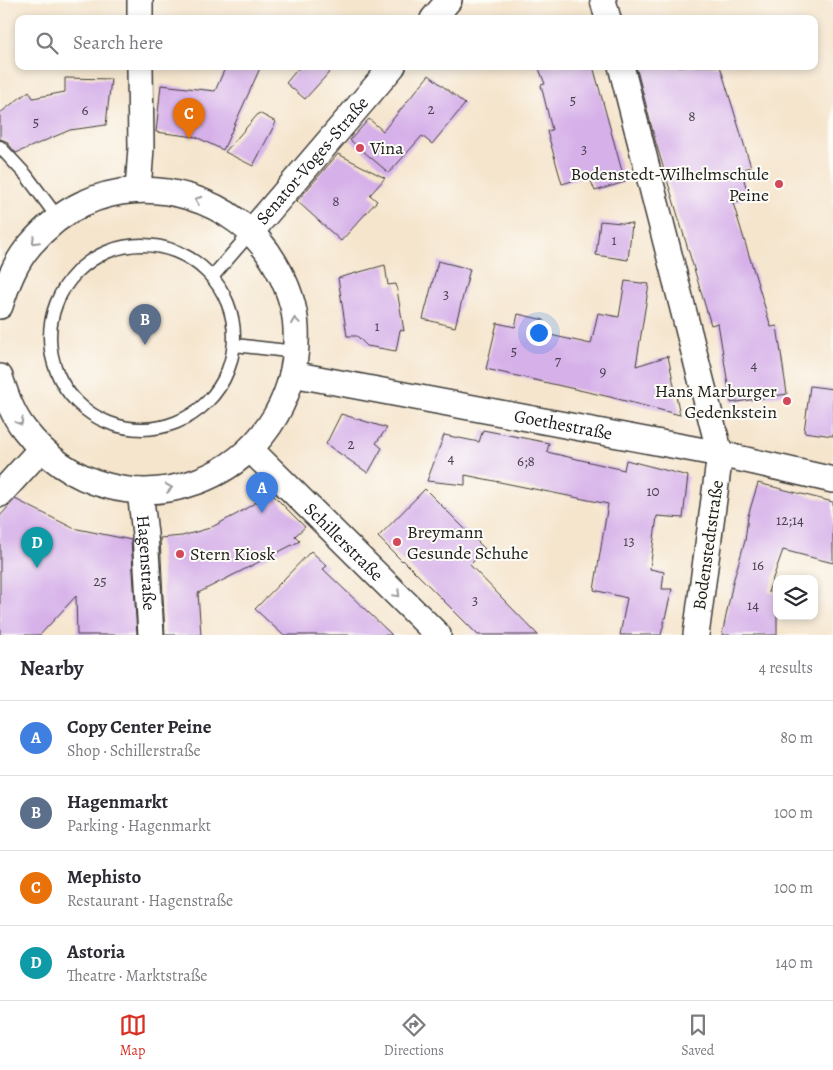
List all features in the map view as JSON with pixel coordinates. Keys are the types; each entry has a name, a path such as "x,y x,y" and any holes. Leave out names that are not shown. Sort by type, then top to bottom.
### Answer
{"street":[{"path":"140,0 140,15"},
{"path":"436,15 449,0"},
{"path":"603,0 607,15"},
{"path":"138,190 141,148 140,70"},
{"name":"Senator-Voges-Straße","path":"251,232 389,70"},
{"path":"622,70 720,454"},
{"path":"0,306 9,278 30,245 58,218 83,204 109,194 138,190 169,192 198,199 226,213 251,232 268,252 282,275 291,300 296,326 294,363 283,402 269,427 250,449 226,468 199,481 170,489 140,491 113,487 87,479 63,466 42,449 22,427 8,402 0,377"},
{"name":"Goethestraße","path":"294,363 833,480"},
{"path":"0,494 42,449"},
{"name":"Schillerstraße","path":"250,449 438,635"},
{"name":"Bodenstedtstraße","path":"696,635 720,454"},
{"name":"Hagenstraße","path":"140,491 145,534 151,635"}],"lane":[{"path":"0,147 26,175 58,218"},
{"path":"213,276 251,232"},
{"path":"138,244 166,247 191,258 213,276 226,297 233,320 235,345 228,372 213,396 192,415 167,426 138,429 111,424 86,411 67,390 54,365 50,337 54,310 66,284 86,264 110,250 138,244"},
{"path":"235,345 294,363"}],"building":[{"path":"224,70 259,70 223,150 196,137 156,132 161,85 215,91"},
{"path":"297,70 331,70 305,99 286,83"},
{"path":"540,70 594,70 625,182 595,191 589,176 562,184 547,131 552,130 541,85 545,84"},
{"path":"637,70 721,70 751,167 741,170 749,197 733,203 771,327 777,326 787,394 731,403 718,323 711,325 655,140"},
{"path":"429,75 465,104 432,144 422,136 389,173 350,140 369,119 383,131"},
{"path":"65,78 111,79 106,125 70,130 16,153 6,141 0,139 0,113 29,91 33,98 65,92"},
{"path":"259,113 276,122 253,166 225,152"},
{"path":"338,154 385,178 370,195 377,201 341,241 297,201"},
{"path":"600,221 632,224 628,260 596,255"},
{"path":"438,261 470,269 455,327 423,319"},
{"path":"385,265 388,285 396,284 404,331 400,330 396,351 367,346 357,336 347,336 338,278"},
{"path":"625,281 649,284 636,366 668,356 680,415 486,369 497,323 515,327 518,314 544,320 541,333 591,344 598,313 619,317"},
{"path":"810,386 833,389 833,436 804,432"},
{"path":"341,414 387,428 376,443 382,448 368,473 326,444"},
{"path":"483,430 549,443 547,452 624,470 626,460 688,476 683,518 657,516 650,569 664,572 662,589 672,589 661,635 620,635 627,598 594,590 608,504 465,475 465,485 427,481 444,435 479,442"},
{"path":"758,483 833,502 833,563 783,550 768,592 773,593 773,620 777,620 777,635 722,635 733,582 745,541 748,516"},
{"path":"425,489 485,549 470,565 538,635 478,635 378,537"},
{"path":"271,493 305,527 295,536 300,541 198,593 201,635 165,635 160,538 182,536 210,528"},
{"path":"15,499 73,528 131,540 137,635 77,635 76,596 40,635 0,635 0,516"},
{"path":"311,551 327,566 323,569 392,635 283,635 255,609"}],"place":[{"name":"Mephisto","path":"189,139"},
{"name":"Vina","path":"360,148"},
{"name":"Bodenstedt-Wilhelmschule Peine","path":"779,184"},
{"name":"Hagenmarkt","path":"145,345"},
{"name":"Hans Marburger Gedenkstein","path":"787,401"},
{"name":"Copy Center Peine","path":"262,513"},
{"name":"Breymann Gesunde Schuhe","path":"397,542"},
{"name":"Stern Kiosk","path":"180,554"},
{"name":"Astoria","path":"37,568"}]}
